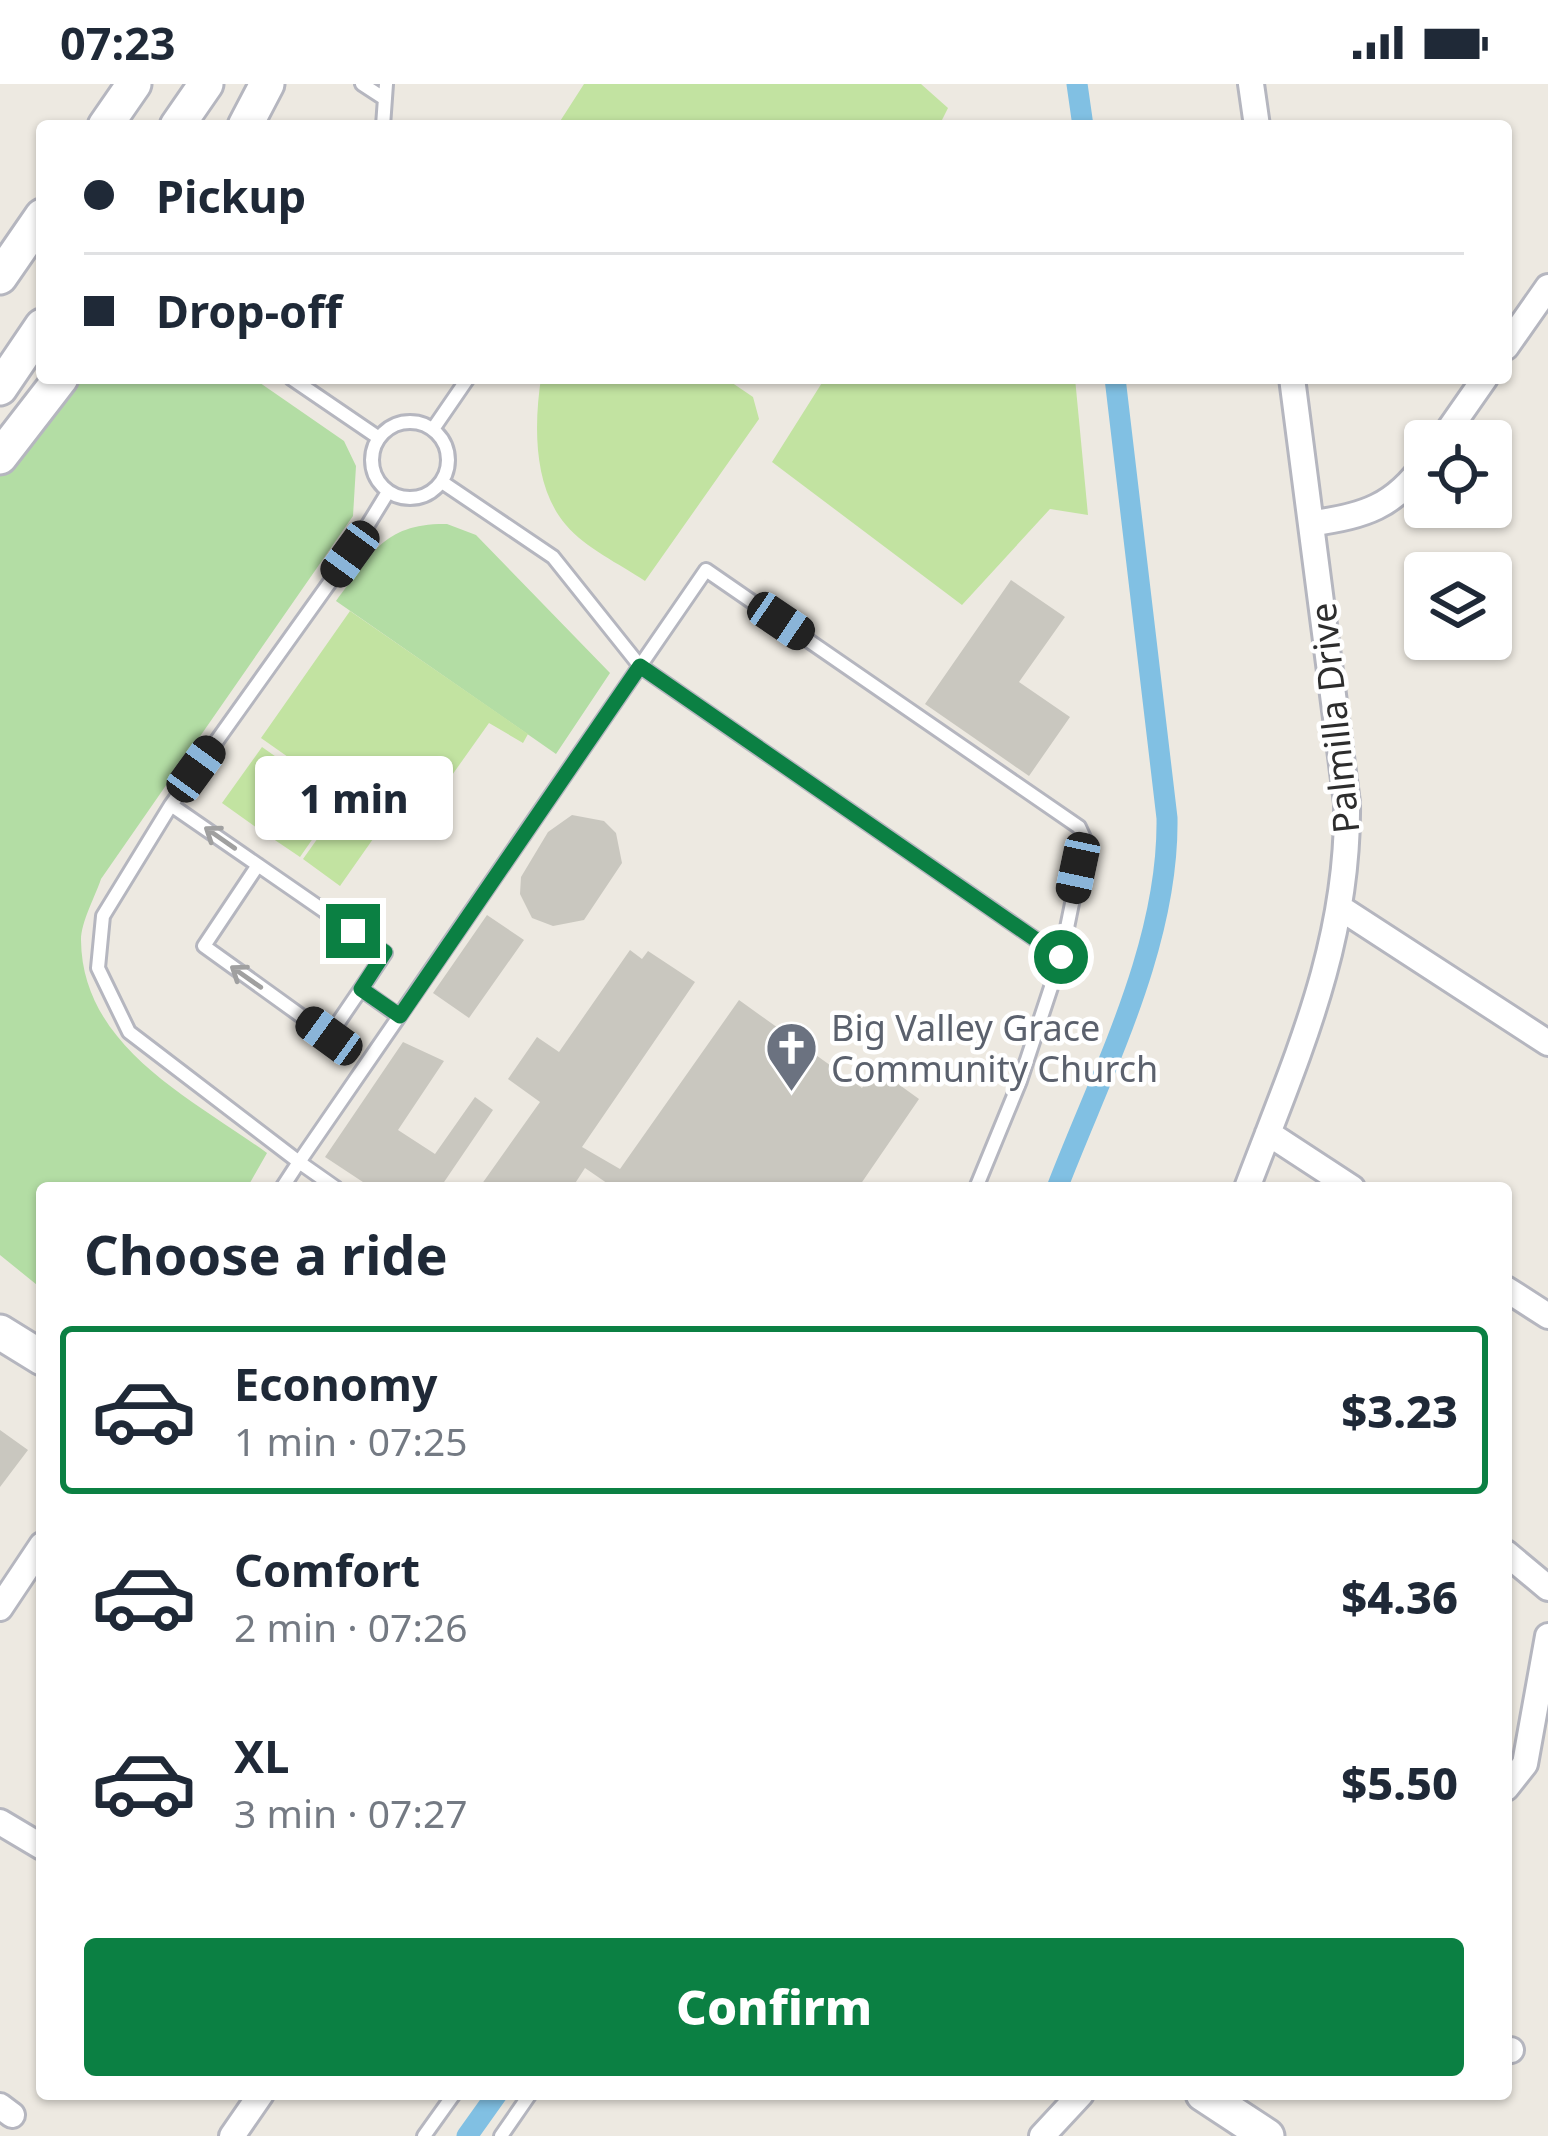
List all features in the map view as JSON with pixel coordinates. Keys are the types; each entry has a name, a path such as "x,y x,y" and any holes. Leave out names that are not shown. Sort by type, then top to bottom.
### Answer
{"main road":[{"path":"109,120 134,84"},
{"path":"182,120 206,84"},
{"path":"247,120 267,84"},
{"path":"0,277 36,225"},
{"path":"0,388 36,335"},
{"path":"0,457 56,384"},
{"path":"0,1332 36,1354"},
{"path":"1212,2100 1267,2136"}],"street":[{"path":"1251,84 1256,120"},
{"path":"1512,338 1548,287"},
{"name":"Palmilla Drive","path":"1248,1182 1320,995 1342,908 1347,803 1293,384"},
{"path":"1455,420 1480,384"},
{"path":"1312,523 1376,510 1404,489"},
{"path":"1342,908 1548,1043"},
{"path":"1268,1132 1343,1182"},
{"path":"1512,1292 1548,1316"},
{"path":"0,1608 36,1554"},
{"path":"1512,1558 1548,1588"},
{"path":"1512,1780 1525,1764 1548,1636"},
{"path":"0,1822 36,1843"},
{"path":"232,2136 257,2100"},
{"path":"1042,2136 1075,2100"}],"lane":[{"path":"362,84 386,92"},
{"path":"300,384 379,438"},
{"path":"433,429 464,384"},
{"path":"406,422 433,429 447,451 442,482 414,499 388,492 373,470 379,438 406,422"},
{"path":"442,482 554,556 640,666 1061,957"},
{"path":"327,1182 128,1032 98,968 103,916 171,805 350,554 388,492"},
{"path":"286,1182 706,570 1079,827 1084,840 1061,957 1020,1081 978,1182"},
{"path":"171,805 385,952 329,1036 203,946 258,865"},
{"path":"361,989 400,1016"},
{"path":"424,2136 450,2100"},
{"path":"501,2136 526,2100"}],"green space":[{"path":"584,84 921,84 948,108 942,120 561,120"},
{"path":"63,384 262,384 344,441 356,466 353,516 101,879 81,940 86,978 120,1040 175,1090 267,1153 250,1182 36,1182 36,1284 0,1255 0,468"},
{"path":"540,384 734,384 753,397 759,419 645,581 583,541 555,510 538,455"},
{"path":"821,384 1076,384 1088,515 1050,509 962,605 772,462"},
{"path":"447,524 476,535 610,673 556,754 336,601 370,556 393,536 425,525"},
{"path":"350,611 528,734 523,743 489,723 406,840 261,738"},
{"path":"262,747 299,773 260,830 222,803"},
{"path":"303,775 339,801 300,857 263,832"},
{"path":"342,804 380,829 340,886 303,859"}],"building":[{"path":"1011,580 1065,617 1019,682 1070,717 1029,776 925,704"},
{"path":"572,815 604,821 616,833 622,863 584,920 553,926 532,918 520,894 521,877 548,832"},
{"path":"487,915 524,940 469,1018 433,993"},
{"name":"Big Valley Grace Community Church","path":"630,950 642,959 648,951 695,982 582,1147 620,1169 739,1000 862,1088 876,1068 919,1099 862,1182 605,1182 585,1168 576,1182 483,1182 540,1102 508,1079 537,1037 559,1052"},
{"path":"403,1042 444,1061 398,1130 435,1154 475,1097 493,1110 444,1182 363,1182 325,1157"},
{"path":"0,1430 28,1450 0,1487"}],"waterway":[{"path":"1077,84 1082,120"},
{"path":"1059,1182 1130,1007 1165,866 1167,818 1116,384"},
{"path":"467,2136 493,2100"}],"place":[{"name":"Big Valley Grace Community Church","path":"792,1094"}],"route":[{"path":"353,931 385,952 361,989 400,1016 640,666 1061,957"}]}
